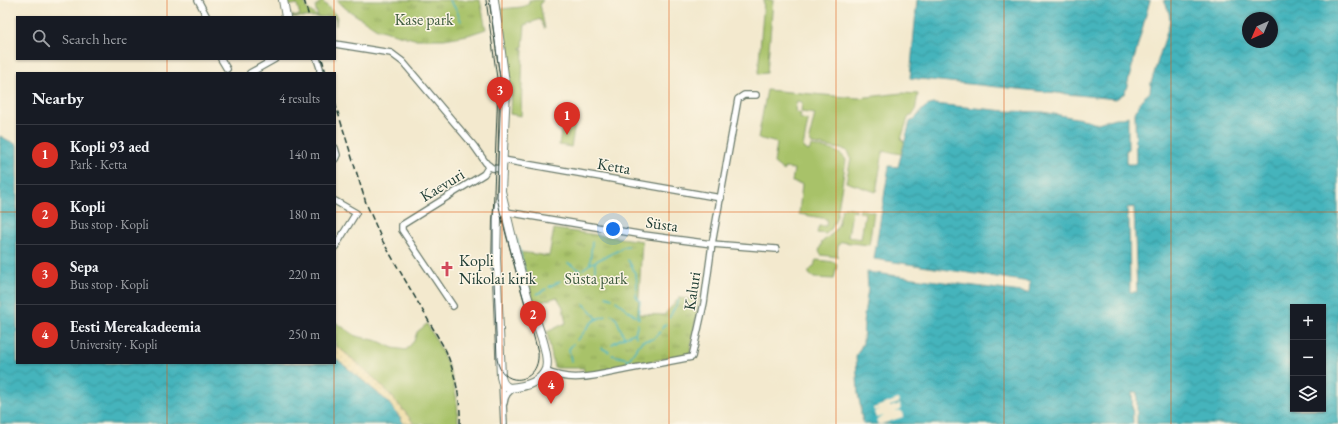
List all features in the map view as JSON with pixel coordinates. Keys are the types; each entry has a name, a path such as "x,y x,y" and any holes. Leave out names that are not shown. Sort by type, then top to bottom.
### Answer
{"street":[{"path":"198,0 206,16"},
{"path":"283,0 286,16"},
{"path":"494,0 506,90 502,160 502,211 539,330 547,364 545,371 534,382 509,391 505,397 503,413"},
{"path":"336,44 391,52 404,62 459,128 486,164 492,168 502,168"},
{"path":"222,60 227,70"},
{"path":"252,72 273,60"},
{"path":"317,60 320,72"},
{"name":"Kaluri","path":"545,371 564,377 589,377 692,357 704,303 712,244 738,99 744,95 756,95"},
{"name":"Ketta","path":"502,160 721,198"},
{"name":"Kaevuri","path":"453,306 402,230 402,225 484,174 490,166"},
{"path":"336,202 356,213 336,246"},
{"path":"502,211 497,219 496,258 504,424"},
{"name":"Süsta","path":"502,211 644,235 712,244 776,249"},
{"path":"502,382 506,387 514,388"}],"green space":[{"path":"286,0 304,0 307,9 317,16 297,16 300,15 297,4 287,6"},
{"name":"Kase park","path":"337,0 480,0 486,29 468,35 444,39 414,39 377,29 345,8"},
{"path":"529,0 543,0 540,4 545,29 540,19 525,25 523,47 521,47 521,49 523,49 521,116 510,114 511,91 501,9 522,7 529,4"},
{"path":"764,0 773,0 767,73 758,74"},
{"path":"322,1 337,16 336,26 336,16 318,16 315,6"},
{"path":"767,90 858,98 902,93 918,94 915,112 908,118 901,139 905,143 902,154 883,151 876,192 846,182 851,158 846,150 812,144 809,139 815,114 801,112 802,102 797,101 795,108 796,112 801,114 800,118 808,121 803,148 809,151 811,146 835,151 840,153 846,160 837,216 832,228 826,234 817,233 819,226 826,226 827,219 799,214 802,184 792,182 794,169 784,168 784,171 774,163 777,143 758,138"},
{"path":"562,123 575,125 571,147 559,145"},
{"path":"845,207 856,209 856,212 852,211 848,237 861,239 865,213 859,212 860,209 874,212 869,245 842,242 838,245 837,257 821,255 819,251 822,242 833,233 838,226 842,209"},
{"name":"Süsta park","path":"554,229 642,241 638,314 664,315 679,298 699,300 690,354 583,374 584,368 554,367 547,332 566,323 563,307 557,297 534,304 520,252 549,256"},
{"path":"816,260 835,262 837,265 834,279 814,278 809,274 809,271 814,266"},
{"path":"336,323 356,336 378,341 393,348 406,350 414,341 417,332 427,324 440,348 454,384 458,410 458,424 414,424 397,402 357,363 336,346"}],"sand":[{"path":"336,346 378,382 397,402 414,424 404,424 387,401 336,359"}],"water":[{"path":"917,0 1150,0 1125,93 1116,99 910,78"},
{"path":"1164,0 1338,0 1338,424 1137,424 1137,392 1132,392 1133,424 864,424 858,394 856,356 863,343 863,323 868,289 867,272 1029,293 1030,282 874,259 889,166 898,167 910,122 914,120 925,107 934,104 1006,111 1043,112 1087,120 1093,123 1128,116 1128,150 1126,150 1126,162 1127,164 1134,164 1136,162 1135,113 1141,100 1150,92 1151,83 1170,21","holes":["1134,207 1137,292 1130,292 1129,221 1127,208"]},
{"path":"0,136 16,144 16,364 336,364 336,359 387,401 404,424 0,424"}],"pier":[{"path":"898,399 899,403 890,407 900,404 901,410 895,412 902,411 903,417 878,424 876,420 884,416 876,418 874,412 880,409 874,411 873,408"}],"waterway":[{"path":"449,0 456,9 461,21"},
{"path":"560,224 582,227"},
{"path":"517,239 527,282"},
{"path":"590,264 592,242"},
{"path":"583,269 623,247 628,246"},
{"path":"628,260 636,277 636,296 640,301 638,314 639,319"},
{"path":"595,262 595,273 597,279"},
{"path":"565,278 580,270 568,263"},
{"path":"549,287 560,281"},
{"path":"537,294 546,289"},
{"path":"606,296 612,298"},
{"path":"669,318 679,300"},
{"path":"616,301 638,318"},
{"path":"584,304 597,318"},
{"path":"611,314 616,318 624,337"},
{"path":"577,340 591,323 606,316"},
{"path":"636,337 635,333 638,324"},
{"path":"662,329 666,324"},
{"path":"627,362 642,341 653,339 660,332"},
{"path":"612,344 635,333"},
{"path":"571,361 569,349 573,344"},
{"path":"602,348 609,352"},
{"path":"612,355 628,359"}],"tram line":[{"path":"486,0 498,87 493,219 497,359 500,369 506,375 513,379 520,379 528,376 534,371 537,363 538,352 497,197 500,77 489,0"}],"railway":[{"path":"304,0 309,16"},
{"path":"322,60 326,72"},
{"path":"336,106 366,203 382,240 446,351 457,387 460,405 460,424"}],"place":[{"name":"Sepa","path":"500,110"},
{"name":"Kopli 93 aed","path":"567,135"},
{"name":"Kopli Nikolai kirik","path":"447,269"},
{"name":"Kopli","path":"533,334"},
{"name":"Eesti Mereakadeemia","path":"551,404"}]}
